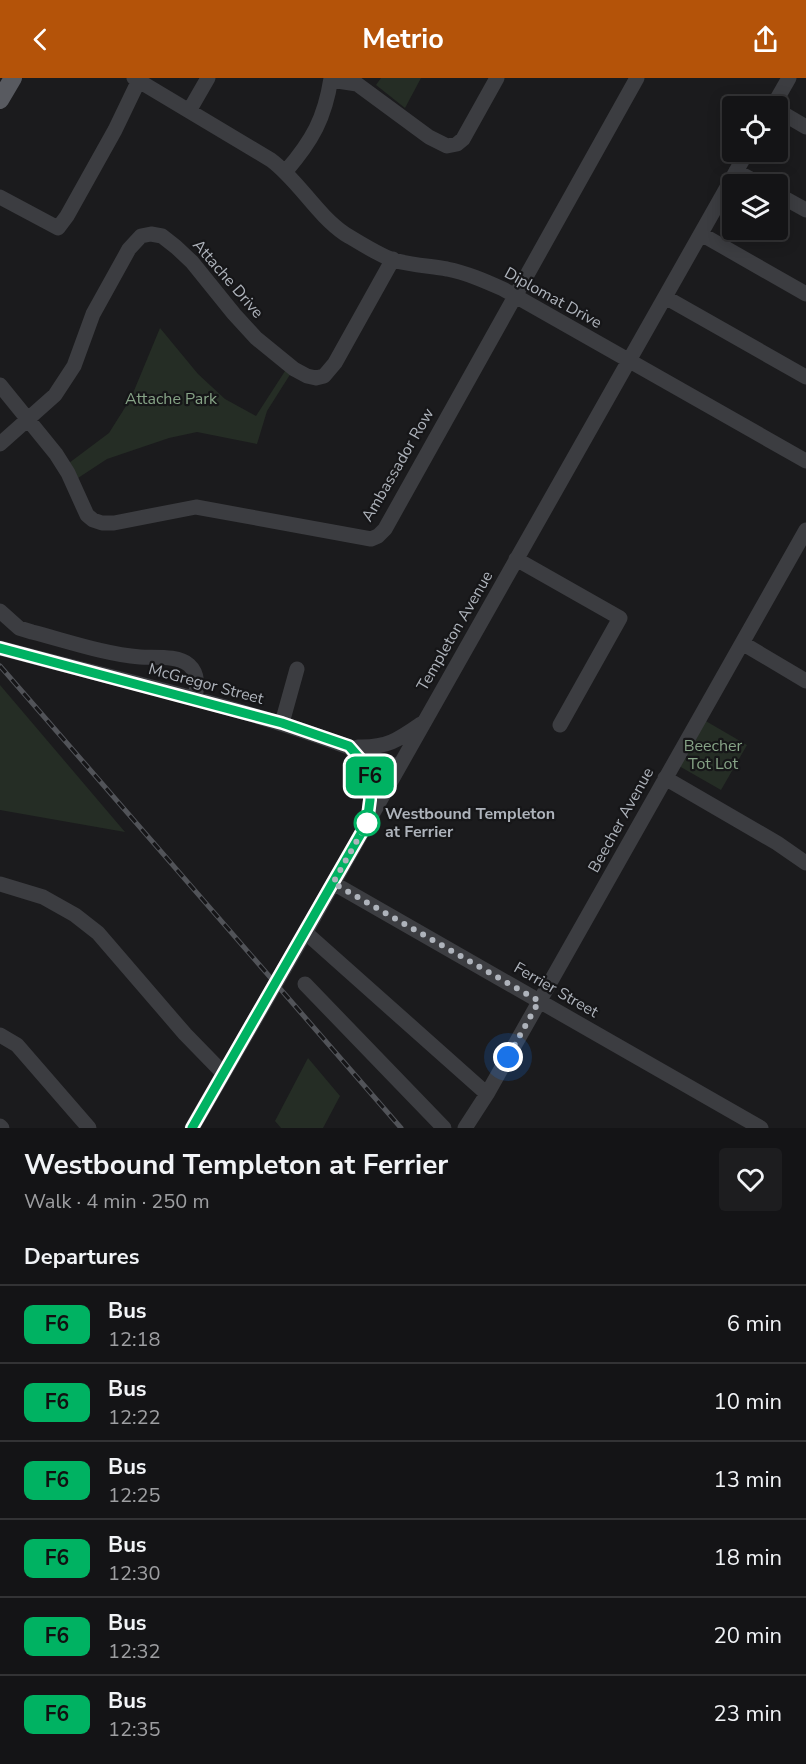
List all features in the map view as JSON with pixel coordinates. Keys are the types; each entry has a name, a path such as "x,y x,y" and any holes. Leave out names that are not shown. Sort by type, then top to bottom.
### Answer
{"main road":[{"path":"0,100 13,78"}],"street":[{"path":"189,111 208,78"},
{"path":"286,171 319,126 328,99 331,79 357,84 429,137 447,146 457,144 463,138 497,78"},
{"name":"Ambassador Row","path":"0,385 56,454 68,473 87,515 102,523 114,523 196,507 371,539 378,536 385,529 637,78"},
{"path":"779,96 789,78"},
{"path":"0,197 58,228 115,130 138,79"},
{"name":"Diplomat Drive","path":"138,79 286,171 325,216 343,232 393,260 449,270 476,278 516,295 806,461"},
{"path":"788,116 806,127"},
{"name":"Templeton Avenue","path":"192,1128 741,162"},
{"path":"736,171 742,174"},
{"path":"788,200 806,210"},
{"name":"Attache Drive","path":"28,420 56,394 74,366 93,314 129,249 141,236 151,234 162,236 176,247 192,262 256,338 294,369 316,378 324,376 335,363 393,260"},
{"path":"700,234 806,294"},
{"path":"665,297 806,376"},
{"path":"0,444 28,420"},
{"name":"Beecher Avenue","path":"465,1128 487,1094 806,530"},
{"path":"516,559 620,618 560,725"},
{"path":"0,611 19,628 32,632 128,656 179,659 188,663 195,672 197,683 195,699"},
{"path":"742,643 806,681"},
{"name":"McGregor Street","path":"0,648 282,723 349,746 398,768"},
{"path":"282,723 297,669"},
{"path":"349,746 376,747 391,744 425,721"},
{"path":"349,746 363,762 370,775 367,823"},
{"path":"665,778 777,843 806,863"},
{"name":"Ferrier Street","path":"333,883 761,1128"},
{"path":"0,884 43,897 75,915 98,933 185,1034 223,1073"},
{"path":"305,932 487,1094"},
{"path":"305,984 444,1128"},
{"path":"0,1035 17,1045 89,1128"}],"green space":[{"path":"381,78 421,78 405,108 376,85"},
{"name":"Attache Park","path":"160,328 198,374 225,399 256,416 287,368 291,373 267,411 257,444 197,432 169,438 107,459 78,478 69,463 109,433 131,398"},
{"path":"0,685 125,832 0,810"},
{"name":"Beecher Tot Lot","path":"704,720 747,745 721,790 679,766"},
{"path":"308,1058 340,1096 323,1128 281,1128 275,1121"}],"railway":[{"path":"0,666 401,1128"}],"bus line":[{"name":"F6","path":"0,648 282,723 349,746 363,762 370,775 371,788 367,823 192,1128"}],"place":[{"name":"Westbound Templeton at Ferrier","path":"367,823"}],"route":[{"path":"367,823 333,883 539,1001 508,1057"}]}
